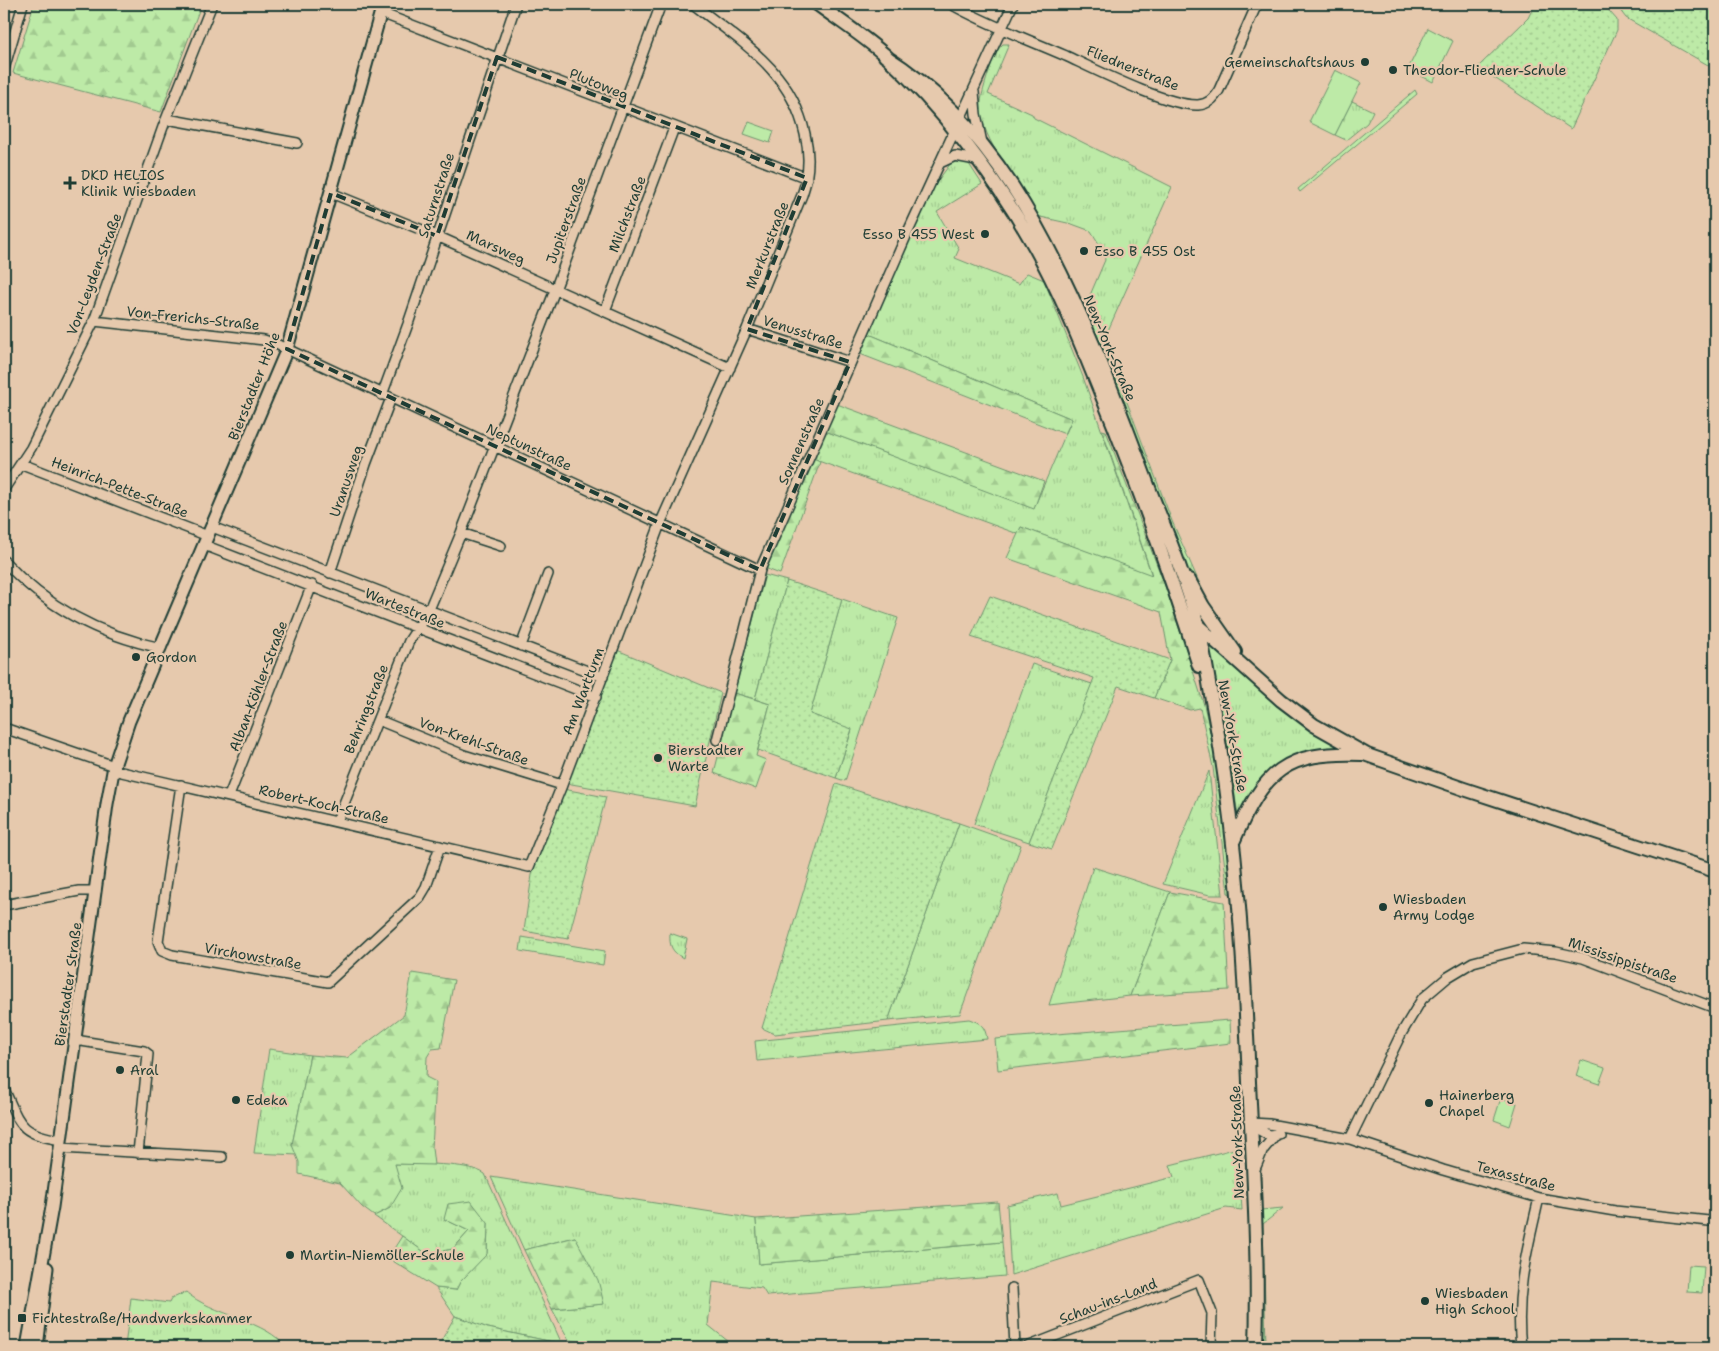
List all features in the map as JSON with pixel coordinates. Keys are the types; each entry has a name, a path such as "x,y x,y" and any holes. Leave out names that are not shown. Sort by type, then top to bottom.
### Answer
{"main road":[{"path":"817,4 885,56"},
{"name":"Bierstadter Höhe","path":"114,768 121,740 287,349 382,8"},
{"name":"New-York-Straße","path":"885,56 920,79 961,119 1002,171 1052,255 1083,320 1172,547 1198,626 1219,736 1234,840 1246,995 1257,1293 1256,1347"},
{"name":"New-York-Straße","path":"885,56 925,96 1002,194 1030,238 1065,307 1134,477 1178,601 1219,736"},
{"path":"1172,547 1203,606 1252,673"},
{"path":"1178,601 1198,626 1281,700 1314,725 1367,755 1464,789 1715,871"},
{"path":"1234,840 1257,794 1266,783 1288,765 1308,757 1329,753 1367,755"},
{"name":"Bierstadter Straße","path":"27,1347 52,1206 114,768"},
{"name":"Bierstadter Straße","path":"37,1347 46,1282 52,1206"}],"street":[{"path":"4,69 23,4"},
{"name":"Von-Leyden-Straße","path":"4,489 22,464 94,320 166,119 212,4"},
{"name":"Saturnstraße","path":"386,396 516,4"},
{"name":"Jupiterstraße","path":"461,533 555,290 661,4"},
{"name":"Merkurstraße","path":"660,524 747,329 807,178 807,145 801,115 789,91 760,56 693,4"},
{"name":"Fliednerstraße","path":"951,4 1002,29 1160,96 1198,105 1211,100 1219,90 1257,4"},
{"name":"Sonnenstraße","path":"717,740 760,570 850,362 1013,4"},
{"name":"Plutoweg","path":"382,8 622,108 807,178"},
{"path":"974,92 982,145"},
{"path":"166,119 297,143"},
{"name":"Milchstraße","path":"605,311 674,128"},
{"path":"940,164 956,156 976,160"},
{"name":"Marsweg","path":"331,193 438,236 730,368"},
{"name":"Von-Frerichs-Straße","path":"94,320 264,340 287,349"},
{"name":"Venusstraße","path":"747,329 850,362"},
{"name":"Neptunstraße","path":"287,349 760,570"},
{"name":"Uranusweg","path":"330,573 386,396"},
{"name":"Heinrich-Pette-Straße","path":"22,464 208,536"},
{"name":"Am Wartturm","path":"529,867 596,697 660,524"},
{"path":"461,533 501,546"},
{"name":"Behringstraße","path":"337,821 409,641 416,627 428,612 461,533"},
{"name":"Wartestraße","path":"208,536 330,573 428,612 603,677"},
{"name":"Wartestraße","path":"208,536 312,585 596,697"},
{"path":"4,561 32,588 71,616 114,636 160,648"},
{"path":"521,646 548,574"},
{"name":"Alban-Köhler-Straße","path":"229,796 312,585"},
{"name":"Von-Krehl-Straße","path":"378,720 464,754 562,785"},
{"name":"Robert-Koch-Straße","path":"4,728 114,768 529,867"},
{"name":"Virchowstraße","path":"181,785 158,941 162,951 172,955 328,982 420,897 426,887 440,846"},
{"path":"4,905 79,892 96,891"},
{"name":"Mississippistraße","path":"1350,1139 1401,1034 1422,999 1448,977 1473,962 1522,949 1556,952 1582,958 1715,1008"},
{"path":"75,1040 144,1051 148,1054 138,1153"},
{"path":"4,1089 24,1128 35,1135 60,1144 138,1153 222,1157"},
{"path":"1251,1124 1269,1124 1291,1130"},
{"path":"1251,1124 1261,1132 1276,1134 1291,1130"},
{"name":"Texasstraße","path":"1291,1130 1350,1139 1442,1170 1539,1198 1615,1211 1709,1221 1715,1218"},
{"path":"1253,1176 1260,1157 1276,1134"},
{"path":"1521,1347 1518,1322 1519,1290 1539,1198"},
{"name":"Schau-ins-Land","path":"1027,1347 1199,1280 1212,1314 1211,1347"},
{"path":"1012,1288 1015,1347"}],"highlighted area":[{"path":"497,57 807,178 747,329 850,362 760,570 287,349 331,193 437,236"}],"green space":[{"path":"34,4 201,5 161,112 13,73"},
{"path":"1535,4 1603,4 1617,20 1617,30 1571,129 1478,67 1528,18"},
{"path":"1615,4 1715,4 1715,69 1626,18"},
{"path":"1428,28 1453,41 1433,82 1408,69"},
{"path":"1003,44 1009,44 988,94 1032,114 1034,118 1172,187 1106,335 1105,344 1172,521 1202,589 1201,595 1184,562 1091,328 1088,300 1105,260 1103,250 1091,231 1072,224 1036,216 1005,167 984,127 981,115 982,94 994,58"},
{"path":"1335,70 1361,83 1335,135 1309,122"},
{"path":"1415,90 1417,94 1300,192 1298,189"},
{"path":"1352,101 1373,111 1367,123 1346,140 1335,135"},
{"path":"749,122 774,131 770,143 744,134"},
{"path":"962,161 969,164 982,184 937,212 959,249 955,258 1019,284 1027,273 1044,280 1083,377 1152,576 1021,527 1018,534 813,459 825,431 1034,508 1072,419 869,334 909,240 913,239 915,235 913,231 933,187 951,163"},
{"path":"869,334 1072,419 1065,434 860,354"},
{"path":"837,404 1044,481 1034,509 825,431"},
{"path":"1102,430 1106,431 1168,594 1204,705 1218,766 1233,895 1228,893 1213,767 1200,708 1190,710 1154,698 1170,660 1161,612 1007,558 1021,527 1152,575"},
{"path":"813,459 820,462 780,574 767,569 766,563"},
{"path":"765,575 787,581 755,699 734,693"},
{"path":"787,581 842,599 810,714 852,729 836,778 758,750 770,704 755,699"},
{"path":"990,596 1170,660 1154,698 1118,686 1052,849 1029,842 1094,678 971,637"},
{"path":"842,599 898,618 845,781 836,778 852,730 810,714"},
{"path":"1204,637 1251,681 1284,708 1337,745 1334,748 1297,755 1278,765 1251,792 1238,816 1225,729"},
{"path":"617,650 721,693 695,806 566,783"},
{"path":"1032,664 1092,684 1029,842 974,824"},
{"path":"734,693 770,704 756,756 766,760 756,789 714,773"},
{"path":"1209,771 1223,895 1210,895 1163,884"},
{"path":"836,784 959,823 888,1021 775,1034 762,1028"},
{"path":"563,789 606,797 568,939 524,931 533,868"},
{"path":"959,823 1021,845 960,1014 888,1021"},
{"path":"1093,867 1170,892 1130,996 1049,1005"},
{"path":"1170,892 1224,902 1229,990 1130,996"},
{"path":"670,933 687,939 683,958 672,948"},
{"path":"522,937 605,951 603,965 520,951"},
{"path":"412,973 454,980 441,1048 432,1049 427,1057 426,1077 436,1082 432,1148 434,1165 395,1164 402,1188 390,1208 374,1216 362,1207 340,1183 299,1174 299,1162 292,1145 310,1055 347,1058 404,1015"},
{"path":"969,1019 982,1026 987,1039 757,1061 755,1041"},
{"path":"1230,1020 1231,1043 998,1070 995,1039"},
{"path":"269,1049 310,1055 292,1145 298,1155 254,1153"},
{"path":"1581,1060 1605,1068 1599,1084 1576,1076"},
{"path":"1501,1098 1517,1103 1510,1126 1494,1120"},
{"path":"1238,1148 1242,1210 1226,1208 1011,1275 1007,1205 1058,1193 1061,1205 1174,1177 1170,1165"},
{"path":"394,1164 467,1167 485,1174 562,1344 488,1328 455,1316 436,1288 456,1290 460,1282 487,1253 488,1223 444,1219 469,1231 453,1249 427,1254 374,1216 390,1208"},
{"path":"491,1177 756,1219 759,1264 1002,1242 1005,1276 767,1296 762,1288 713,1282 708,1325 729,1342 729,1347 622,1347 569,1340 552,1309 603,1304 575,1237 524,1250"},
{"path":"471,1201 488,1223 487,1254 460,1282 456,1290 436,1288 388,1258 402,1236 427,1254 453,1249 469,1231 444,1219 448,1204"},
{"path":"998,1202 1002,1242 759,1264 756,1219"},
{"path":"1283,1208 1263,1224 1266,1347 1263,1347 1261,1210"},
{"path":"575,1237 598,1280 604,1304 552,1309 524,1250"},
{"path":"1689,1265 1704,1266 1702,1293 1687,1292"},
{"path":"186,1292 209,1306 267,1331 285,1347 125,1347 131,1298 169,1303 171,1299"},
{"path":"455,1316 488,1328 562,1344 563,1347 450,1347 440,1343"}],"place":[{"name":"Gemeinschaftshaus","path":"1365,62"},
{"name":"Theodor-Fliedner-Schule","path":"1393,70"},
{"name":"DKD HELIOS Klinik Wiesbaden","path":"70,183"},
{"name":"Esso B 455 West","path":"985,234"},
{"name":"Esso B 455 Ost","path":"1084,251"},
{"name":"Gordon","path":"136,657"},
{"name":"Bierstadter Warte","path":"658,758"},
{"name":"Wiesbaden Army Lodge","path":"1383,907"},
{"name":"Aral","path":"120,1070"},
{"name":"Edeka","path":"236,1100"},
{"name":"Hainerberg Chapel","path":"1429,1103"},
{"name":"Martin-Niemöller-Schule","path":"290,1255"},
{"name":"Wiesbaden High School","path":"1425,1301"},
{"name":"Fichtestraße/Handwerkskammer","path":"22,1318"}]}
